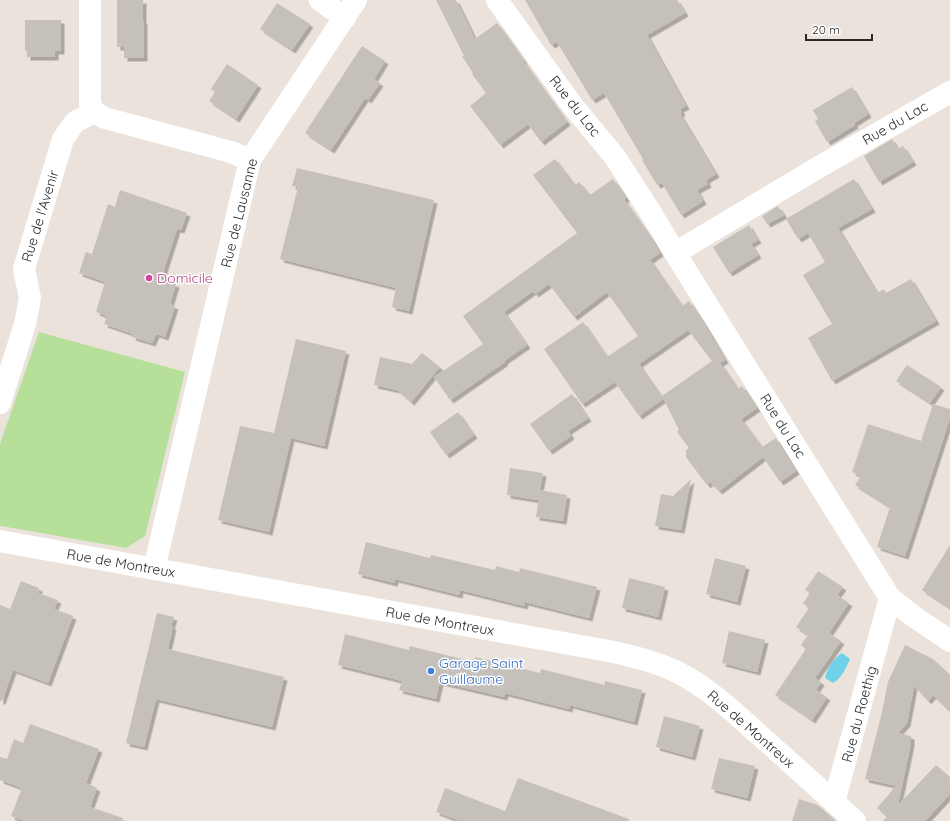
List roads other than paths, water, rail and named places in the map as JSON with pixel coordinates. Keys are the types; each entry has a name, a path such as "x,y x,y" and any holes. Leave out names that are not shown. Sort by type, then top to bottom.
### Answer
{"street":[{"path":"90,0 90,104 94,112 105,118 231,152 250,160"},
{"path":"320,0 351,9"},
{"name":"Rue du Lac","path":"497,0 572,105 615,157 890,598"},
{"name":"Rue de Lausanne","path":"154,569 250,160 351,9"},
{"name":"Rue du Lac","path":"675,253 819,166 950,92"},
{"name":"Rue de l'Avenir","path":"0,403 26,324 30,298 24,268 63,139 75,122 94,112"},
{"name":"Rue de Montreux","path":"0,541 641,658 675,671 688,678 724,703 834,802"},
{"path":"890,598 913,616 950,641"},
{"name":"Rue du Roethig","path":"834,802 890,598"},
{"path":"834,802 855,821"}],"water":[{"path":"842,653 850,659 841,676 833,683 825,678 831,664"}],"place":[{"name":"Domicile","path":"149,278"},
{"name":"Garage Saint Guillaume","path":"431,671"}]}
